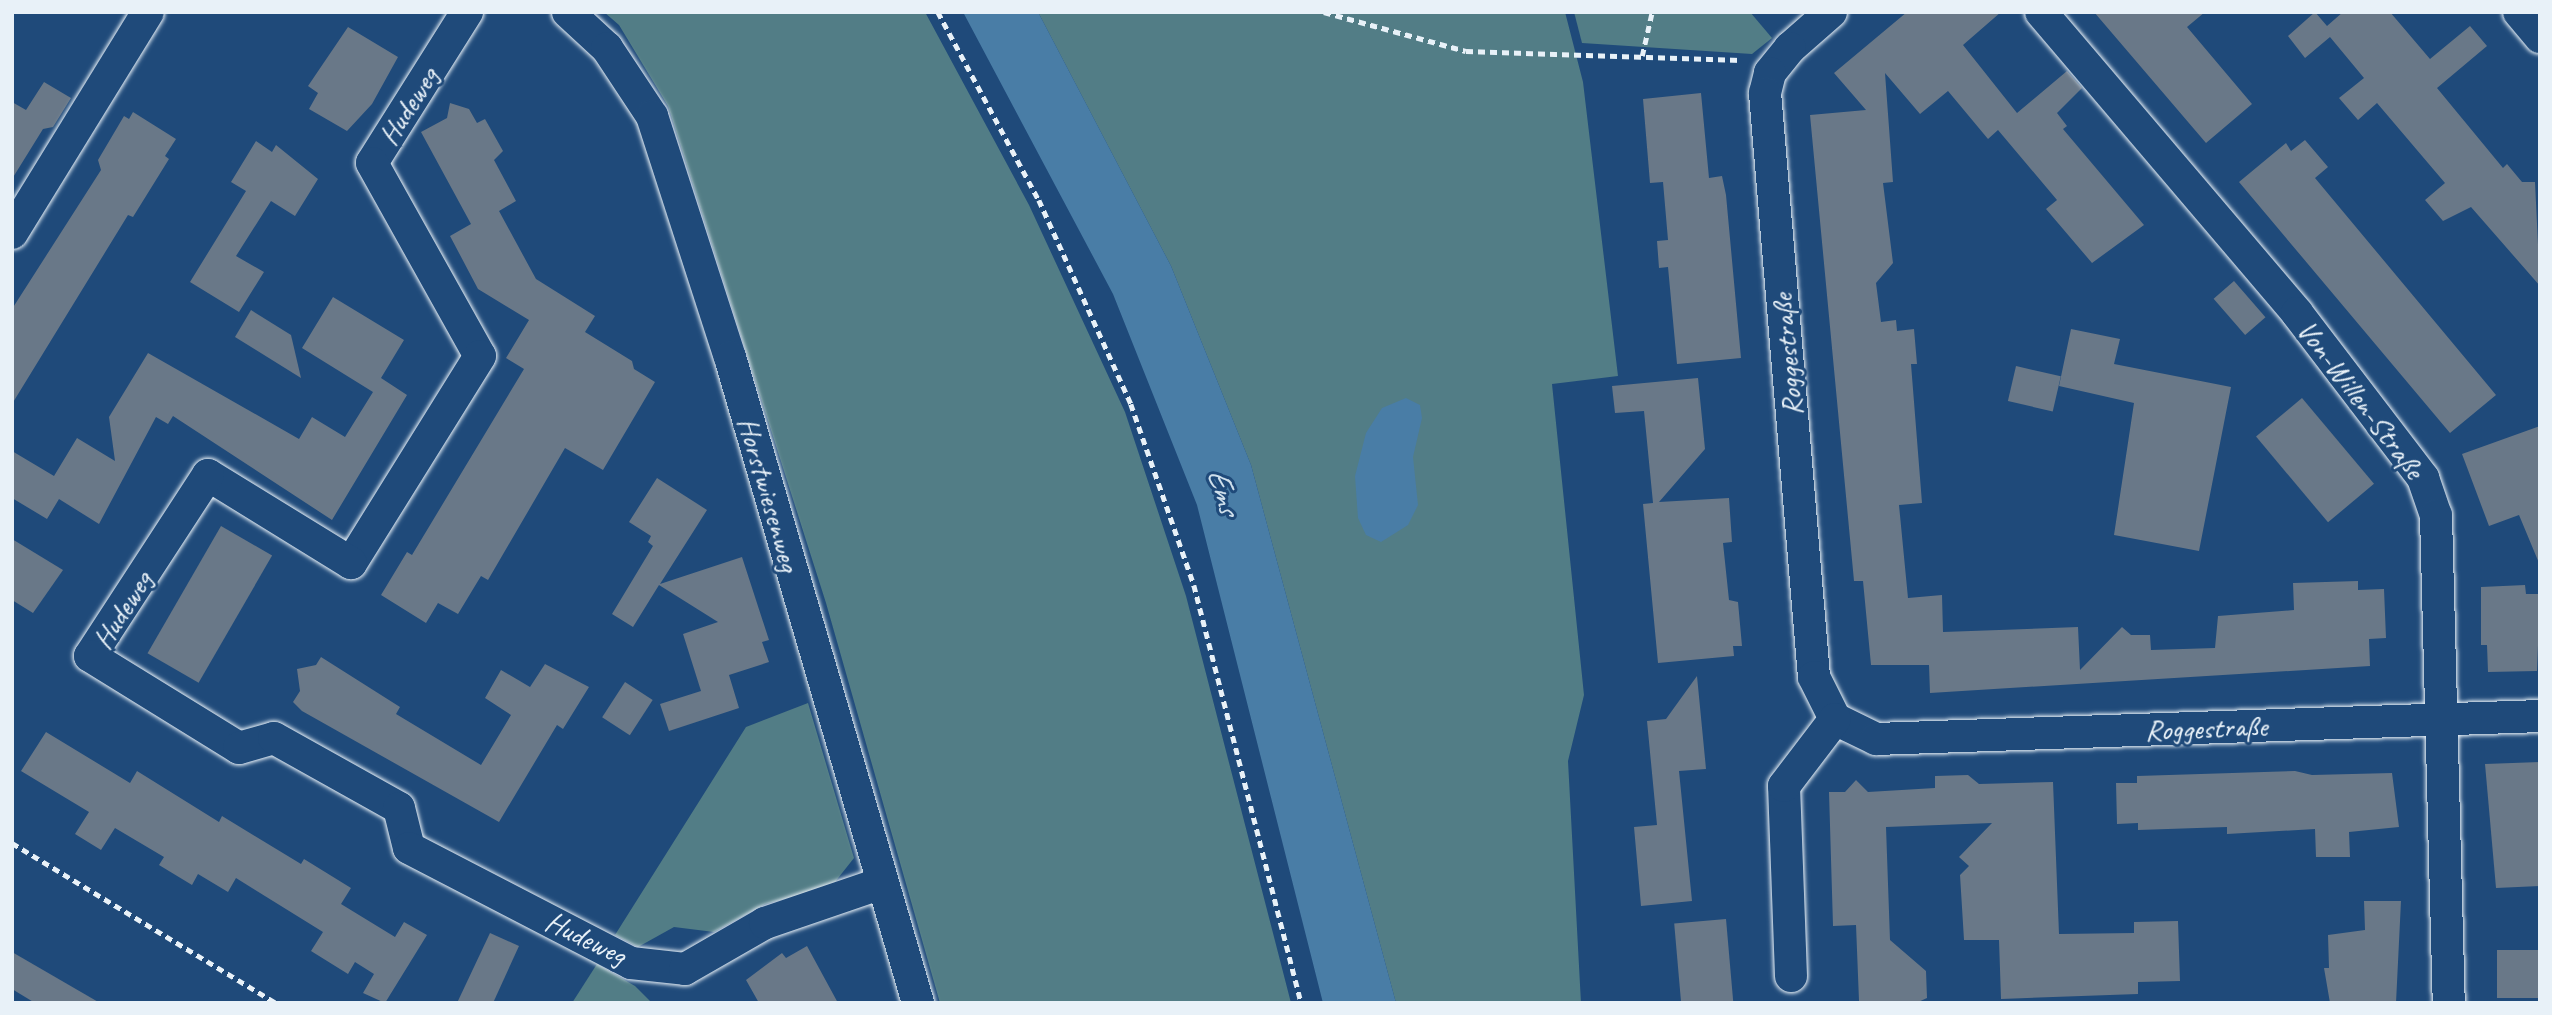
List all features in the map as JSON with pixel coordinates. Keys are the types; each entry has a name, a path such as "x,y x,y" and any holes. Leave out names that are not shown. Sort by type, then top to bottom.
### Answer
{"street":[{"path":"12,233 148,12"},
{"name":"Hudeweg","path":"467,12 372,163 480,356 351,563 208,475 90,656 239,748 274,738 387,801 398,808 409,848 631,963 685,968 765,923 882,883"},
{"name":"Horstwiesenweg","path":"568,12 607,48 652,116 730,357 918,1003"},
{"path":"1770,74 1790,48 1831,12"},
{"name":"Von-Willen-Straße","path":"2041,12 2297,313 2423,478 2436,515 2438,719 2449,1003"},
{"path":"2519,12 2540,37"},
{"name":"Roggestraße","path":"1770,74 1765,93 1814,677 1835,719 1876,739 2540,716"},
{"path":"1791,976 1784,786 1835,719"}],"path":[{"path":"938,12 1039,200 1131,404 1194,585 1301,1003"},
{"path":"1324,12 1466,51 1741,60 1770,74"},
{"path":"1642,56 1652,12"},
{"path":"12,843 276,1003"}],"green space":[{"path":"604,12 925,12 1029,205 1125,412 1186,596 1291,1003 940,1003 826,603 668,106 619,25"},
{"path":"1038,12 1565,12 1583,82 1618,376 1552,384 1584,695 1568,761 1581,1003 1396,1003 1251,465 1171,266"},
{"path":"1574,12 1750,12 1772,38 1752,54 1582,43"},
{"path":"808,703 854,858 831,887 765,904 714,932 674,927 638,947 615,935 746,727"},
{"path":"597,964 635,986 652,1003 572,1003"}],"water":[{"name":"Ems","path":"963,12 1038,12 1171,266 1251,465 1396,1003 1323,1003 1197,505 1113,294"},
{"path":"1406,398 1420,405 1422,418 1413,457 1418,505 1408,525 1381,542 1366,535 1358,518 1355,476 1366,433 1382,408"}],"building":[{"path":"1907,12 2001,12 1963,45 2017,113 2067,71 2082,88 2057,113 2067,126 2063,129 2144,225 2092,263 2046,209 2057,200 1998,130 1988,139 1948,91 1920,114 1885,73 1893,182 1883,183 1893,263 1876,283 1881,322 1896,320 1897,331 1914,329 1917,364 1911,364 1922,503 1899,505 1908,598 1942,595 1943,632 2078,627 2080,670 2122,627 2131,635 2150,635 2151,650 2215,648 2218,616 2294,610 2293,583 2358,581 2358,590 2384,589 2386,638 2369,639 2370,666 1930,693 1929,665 1871,665 1863,581 1854,581 1810,115 1866,110 1834,73"},
{"path":"2094,12 2205,12 2187,27 2252,104 2206,143"},
{"path":"2315,12 2327,26 2343,12 2390,12 2430,59 2470,26 2487,46 2437,88 2503,168 2507,164 2522,182 2535,182 2540,286 2471,207 2443,221 2425,200 2445,183 2377,103 2358,120 2339,98 2364,78 2330,37 2305,58 2288,36"},
{"path":"348,27 398,57 372,104 347,131 309,109 318,93 308,86"},
{"path":"44,82 71,98 53,127 43,129 12,179 12,102 26,110"},
{"path":"1701,93 1709,178 1722,176 1726,195 1741,358 1677,364 1668,267 1659,268 1657,241 1668,240 1663,182 1650,183 1643,99"},
{"path":"450,103 469,109 477,123 485,119 503,151 494,160 516,201 499,211 536,279 595,316 585,332 632,361 634,369 655,382 603,470 565,448 488,580 481,576 458,614 438,603 426,623 381,595 407,552 412,555 524,369 506,358 529,320 478,289 450,236 471,224 421,132 447,118"},
{"path":"133,112 176,139 165,156 169,159 133,217 128,215 12,404 12,309 101,170 98,160 124,116 129,119"},
{"path":"2305,140 2328,167 2315,178 2496,395 2450,433 2239,182 2286,143 2291,151"},
{"path":"256,141 272,152 276,145 318,179 295,216 271,201 236,256 264,272 239,312 190,282 246,191 231,182"},
{"path":"2234,281 2265,317 2245,335 2214,299"},
{"path":"333,297 404,340 381,378 407,395 332,520 173,416 168,424 156,417 99,524 59,499 47,519 12,498 12,451 54,476 77,438 115,461 109,417 148,353 299,439 312,417 345,437 373,392 302,348"},
{"path":"251,310 291,335 301,378 235,337"},
{"path":"2071,329 2120,339 2114,364 2231,387 2199,551 2114,535 2134,403 2059,386"},
{"path":"2016,366 2061,376 2053,411 2008,401"},
{"path":"1698,378 1705,449 1659,502 1729,498 1732,542 1723,543 1729,600 1738,602 1742,646 1733,646 1734,656 1658,663 1643,504 1653,503 1644,411 1615,413 1612,386"},
{"path":"2302,398 2374,484 2328,522 2256,437"},
{"path":"2540,426 2539,563 2519,515 2489,526 2462,454"},
{"path":"657,478 707,510 660,584 742,557 769,640 762,642 769,662 729,675 739,708 669,731 660,704 701,691 683,634 718,622 659,585 633,627 612,614 653,546 648,542 651,536 629,522"},
{"path":"221,526 272,556 199,683 148,653"},
{"path":"12,539 63,570 33,613 12,600"},
{"path":"2525,585 2526,594 2540,594 2537,671 2488,672 2487,645 2481,645 2481,587"},
{"path":"321,657 400,707 396,714 481,765 511,715 485,698 501,670 530,687 545,664 589,687 563,729 557,725 499,822 302,711 293,702 300,691 297,669 316,665"},
{"path":"1697,676 1706,769 1679,771 1692,901 1641,906 1634,827 1657,825 1647,721 1666,719"},
{"path":"625,682 653,700 630,735 602,717"},
{"path":"46,732 130,783 137,771 219,822 222,816 301,864 304,859 351,888 341,904 395,937 404,922 427,935 385,1003 363,993 374,974 355,962 348,974 311,951 323,932 236,878 228,892 198,874 192,885 159,865 164,857 115,828 101,850 75,834 89,812 21,771"},
{"path":"2540,762 2540,886 2496,888 2485,764"},
{"path":"2295,771 2312,775 2392,773 2399,827 2349,832 2350,857 2316,857 2315,829 2227,834 2227,827 2138,830 2138,823 2117,824 2116,783 2137,783 2137,776"},
{"path":"1968,775 1979,784 2053,782 2059,934 2134,933 2134,922 2178,921 2180,981 2138,982 2138,994 2001,999 1999,940 1964,940 1960,875 1969,866 1959,857 1992,823 1886,827 1890,940 1926,971 1927,998 1916,1003 1859,1001 1856,925 1833,926 1829,792 1845,792 1856,780 1868,792 1935,788 1935,776"},
{"path":"2364,901 2401,901 2396,1003 2330,1003 2324,968 2329,968 2328,935 2365,930"},
{"path":"1726,919 1733,1003 1681,1003 1674,924"},
{"path":"490,933 519,946 493,1003 457,1003"},
{"path":"807,946 838,1003 759,1003 746,980 782,953 786,958"},
{"path":"2497,950 2540,950 2540,998 2497,998"},
{"path":"12,952 100,1003 35,1003 12,989"}]}
